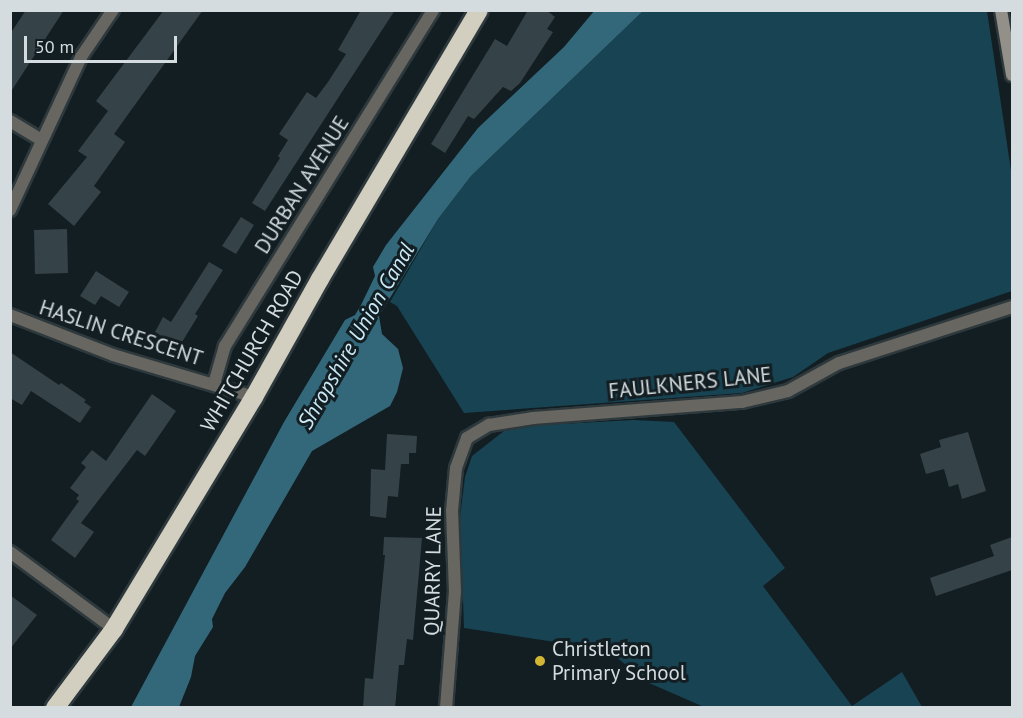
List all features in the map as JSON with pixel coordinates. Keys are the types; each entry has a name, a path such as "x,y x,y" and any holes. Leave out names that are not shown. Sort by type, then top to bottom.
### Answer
{"highway":[{"name":"WHITCHURCH ROAD","path":"55,708 114,629 254,397 317,284 479,10"}],"street":[{"path":"10,210 81,57 113,10"},
{"name":"DURBAN AVENUE","path":"214,384 225,346 433,10"},
{"path":"1001,10 1012,75"},
{"path":"10,121 42,140"},
{"name":"FAULKNERS LANE","path":"467,438 489,425 533,418 742,402 788,391 839,363 1012,307"},
{"name":"HASLIN CRESCENT","path":"10,315 113,355 254,397"},
{"name":"QUARRY LANE","path":"446,708 455,591 452,511 456,468 467,438"},
{"path":"10,552 114,629"}],"shaded area":[{"path":"643,11 987,11 1012,177 1012,291 828,353 793,377 742,393 464,413 397,306 390,302 438,219 471,176"},
{"path":"633,420 674,422 785,568 763,586 852,706 902,672 922,707 704,707 649,683 607,650 464,628 460,517 465,477 472,456 504,431 542,425"}],"water":[{"name":"Shropshire Union Canal","path":"595,10 643,11 471,176 438,219 379,316 382,334 398,349 403,368 397,392 390,406 312,451 245,567 225,593 212,619 213,627 195,656 191,677 179,707 131,707 284,422 345,320 355,315 361,305 375,276 373,267 386,245 478,128 564,47"}],"building":[{"path":"26,10 64,10 10,93 10,34"},
{"path":"164,10 203,10 114,134 125,142 94,186 101,192 74,226 48,204 87,157 78,151 108,111 96,101"},
{"path":"361,10 395,10 265,211 252,203 280,158 278,156 288,140 279,134 307,92 316,98 328,82 346,54 338,50"},
{"path":"528,10 546,10 555,17 547,29 553,32 520,83 511,91 503,87 474,119 468,116 445,153 431,144 495,39 507,46"},
{"path":"241,217 254,225 236,254 222,246"},
{"path":"67,229 68,273 35,274 34,230"},
{"path":"209,262 223,270 195,314 198,316 179,347 155,332 163,317 171,322"},
{"path":"96,271 129,292 119,307 101,296 95,305 80,296"},
{"path":"10,352 86,400 84,402 91,407 80,423 31,391 22,405 10,398"},
{"path":"152,394 176,411 145,456 137,450 81,523 94,532 75,558 51,540 79,501 76,499 79,495 70,488 86,467 81,463 92,450 106,461"},
{"path":"968,432 986,491 962,499 958,484 949,487 944,469 926,474 920,454 941,447 939,440"},
{"path":"387,434 417,436 416,453 409,453 409,464 401,464 398,497 388,496 386,518 370,516 371,469 385,470"},
{"path":"384,537 422,538 413,640 407,639 404,665 399,665 395,708 363,708 365,678 373,679 385,555 383,555"},
{"path":"1012,537 1012,570 936,596 930,578 994,556 990,545"},
{"path":"10,595 37,615 10,649"}],"place":[{"name":"Christleton Primary School","path":"540,661"}]}
